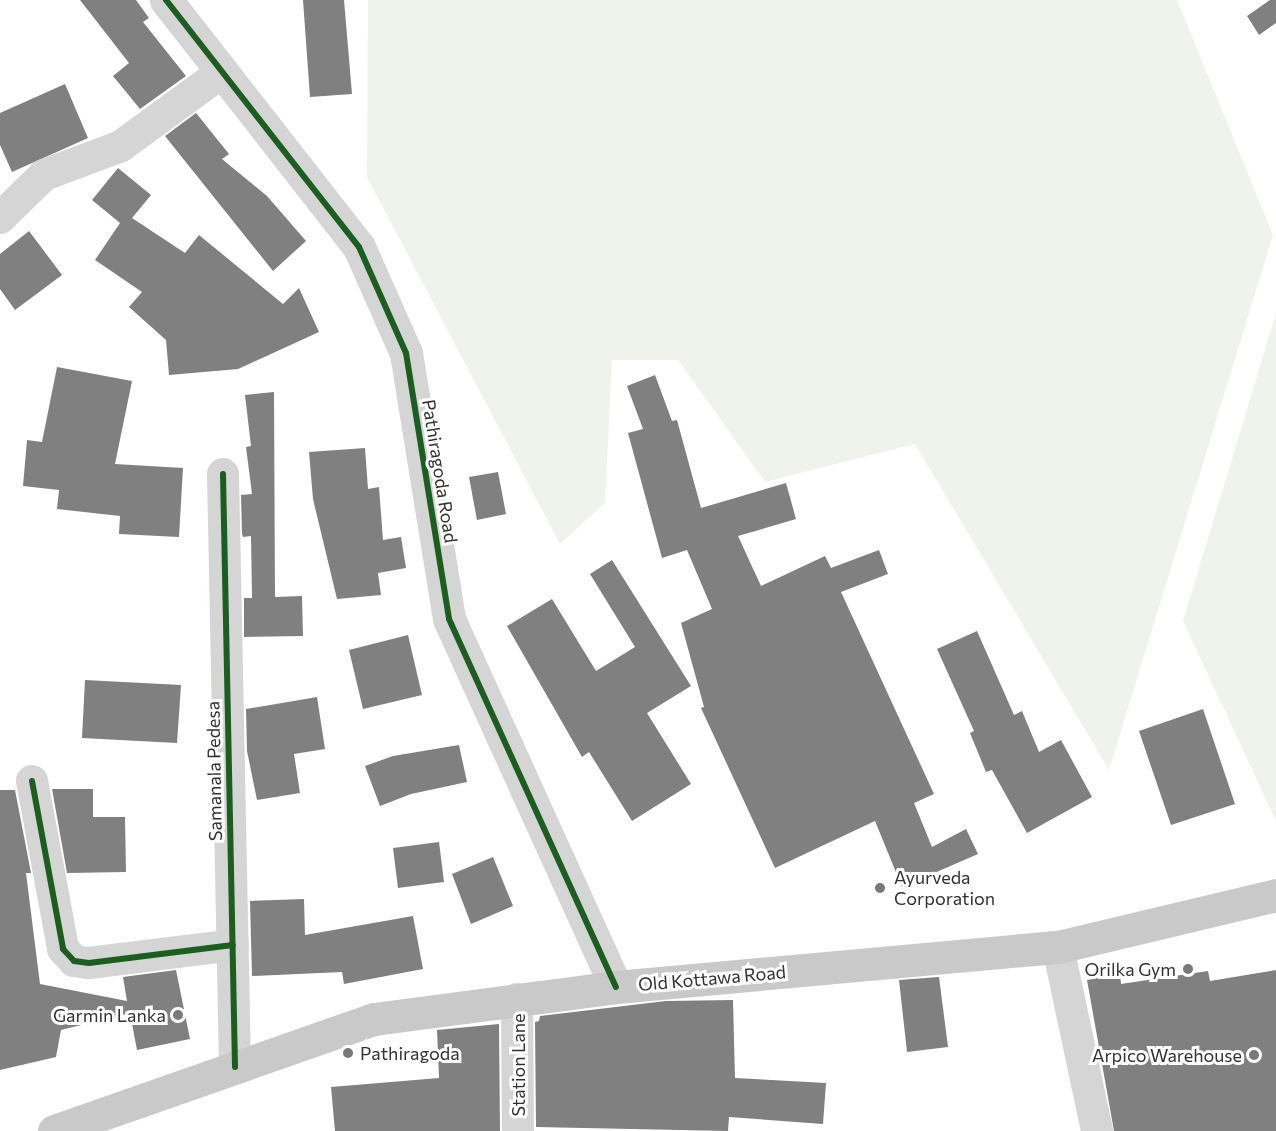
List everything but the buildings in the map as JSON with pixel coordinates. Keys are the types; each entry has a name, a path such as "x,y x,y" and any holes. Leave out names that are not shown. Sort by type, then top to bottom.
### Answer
{"main road":[{"name":"Old Kottawa Road","path":"54,1131 374,1019 616,987 1058,948 1276,895"}],"street":[{"name":"Pathiragoda Road","path":"166,0 359,247 406,353 448,619 616,987"},
{"path":"0,218 44,175 121,146 221,73"},
{"name":"Samanala Pedesa","path":"223,474 235,1067"},
{"path":"32,781 63,949 74,961 89,963 233,945"},
{"path":"1058,948 1097,1131"},
{"name":"Station Lane","path":"517,999 518,1131"}],"shaded area":[{"path":"368,0 1177,0 1273,235 1109,770 915,444 765,482 678,360 612,360 605,503 560,544 367,177"},
{"path":"1276,313 1276,821 1183,621"}],"cycle path":[{"path":"166,0 359,247 406,353 449,619 616,987"},
{"path":"223,474 235,1067"},
{"path":"32,781 63,949 74,961 89,963 233,945"}],"place":[{"name":"Ayurveda Corporation","path":"880,888"},
{"name":"Orilka Gym","path":"1188,969"},
{"name":"Garmin Lanka","path":"178,1015"},
{"name":"Pathiragoda","path":"348,1053"},
{"name":"Arpico Warehouse","path":"1254,1055"}]}
